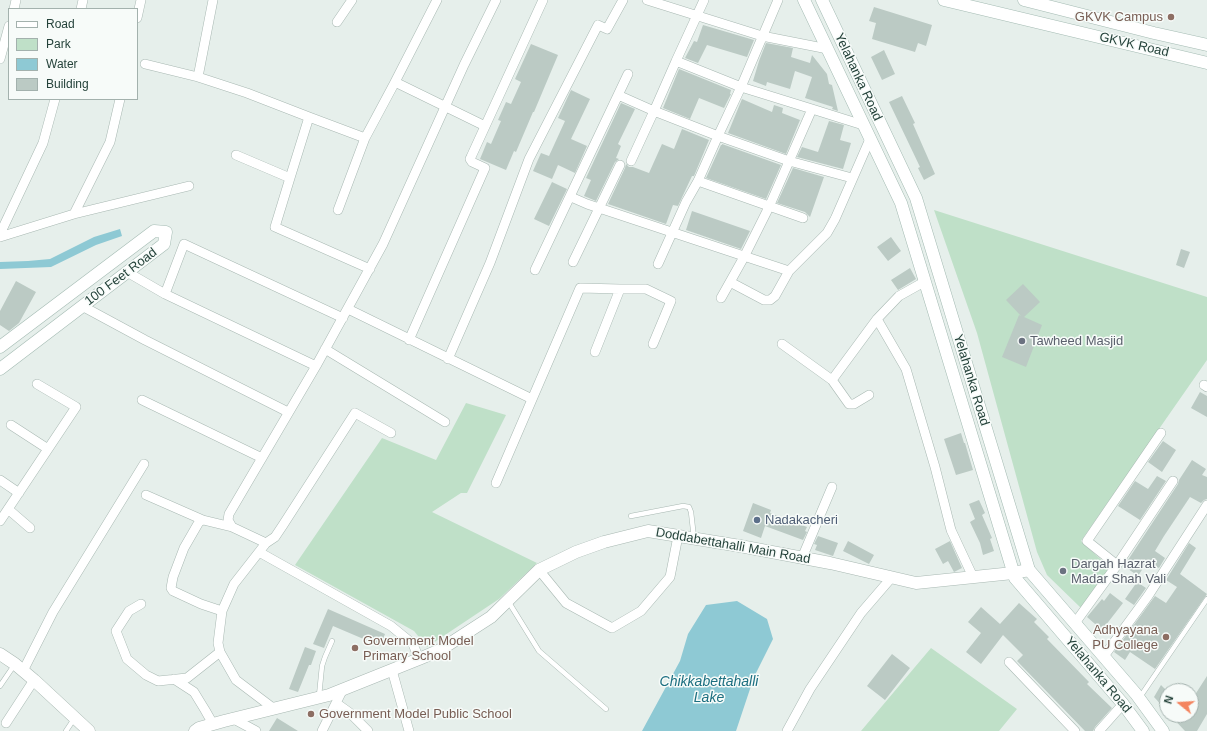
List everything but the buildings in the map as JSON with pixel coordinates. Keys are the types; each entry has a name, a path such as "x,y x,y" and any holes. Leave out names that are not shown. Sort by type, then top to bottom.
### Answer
{"main road":[{"name":"Yelahanka Road","path":"804,0 901,203 1015,578 1124,704 1143,731"},
{"name":"Yelahanka Road","path":"822,0 916,198 1029,570 1104,656 1163,731"},
{"name":"GKVK Road","path":"944,0 1207,63"},
{"name":"GKVK Road","path":"1024,0 1207,45"},
{"name":"100 Feet Road","path":"0,347 154,231 166,232 164,244 0,369"},
{"name":"Doddabettahalli Main Road","path":"195,731 199,728 232,718 319,697 344,689 440,650 491,617 540,570 576,552 604,542 648,531 802,558 916,583 1029,570"},
{"path":"0,654 19,667 89,731"}],"street":[{"path":"138,14 141,0"},
{"path":"198,77 213,0"},
{"path":"337,22 352,0"},
{"path":"338,210 366,138 437,0"},
{"path":"232,527 228,520 229,514 316,366 383,244 496,0"},
{"path":"410,340 485,168 472,162 470,159 543,0"},
{"path":"448,360 490,263 529,159 598,25 607,30 623,0"},
{"path":"647,0 762,36 828,49"},
{"path":"631,161 704,0"},
{"path":"658,264 741,87 778,0"},
{"path":"0,59 7,39"},
{"path":"676,61 741,87 864,125"},
{"path":"145,64 198,77 247,93 366,138"},
{"path":"535,270 571,197 628,74"},
{"path":"395,82 485,126"},
{"path":"618,95 718,136 789,161 852,178"},
{"path":"0,236 43,143 55,100"},
{"path":"74,214 110,142 120,100"},
{"path":"721,298 744,257 769,207 812,108"},
{"path":"309,117 275,227 370,268"},
{"path":"730,282 764,300 770,300 775,296 789,271 827,233 835,219 870,139"},
{"path":"236,155 290,178"},
{"path":"574,262 620,165"},
{"path":"698,181 803,218"},
{"path":"0,236 74,214 189,186"},
{"path":"571,197 744,257 789,271"},
{"path":"165,294 184,244 343,318"},
{"path":"127,272 165,294 316,366"},
{"path":"832,380 877,319 899,296 924,282"},
{"path":"496,483 580,288 646,289 672,301 652,344"},
{"path":"595,352 620,289"},
{"path":"82,306 145,340 288,412"},
{"path":"348,309 448,360 532,399"},
{"path":"877,319 906,369 935,467 950,530 973,577"},
{"path":"782,344 832,380 850,404 854,404 869,395"},
{"path":"325,350 446,422"},
{"path":"0,521 76,407 37,384"},
{"path":"142,400 262,458"},
{"path":"273,708 236,680 220,652 218,643 222,611 234,584 266,543 275,537 355,413 391,433"},
{"path":"11,425 48,449"},
{"path":"1117,566 1087,541 1161,433"},
{"path":"19,667 144,464"},
{"path":"0,480 19,493"},
{"path":"1075,623 1117,566 1173,481"},
{"path":"802,558 832,487"},
{"path":"146,495 203,520 232,527 266,543"},
{"path":"1104,656 1148,596 1207,505"},
{"path":"8,509 30,528"},
{"path":"203,520 199,522 184,548 173,576 171,588 173,591 201,604 222,611"},
{"path":"540,570 566,603 612,628 641,611 670,577 678,536"},
{"path":"259,552 391,626 413,644 419,659"},
{"path":"787,731 810,689 861,613 892,577"},
{"path":"141,604 129,610 116,631 127,659 146,675 158,681 187,678 220,652"},
{"path":"1009,662 1075,731"},
{"path":"392,670 408,731"},
{"path":"174,679 194,692 213,724"},
{"path":"6,723 34,680"},
{"path":"322,731 344,689"},
{"path":"336,704 350,713 368,731"},
{"path":"1099,731 1124,704"},
{"path":"232,718 256,731"}],"lane":[{"path":"631,516 683,506 689,507 694,538"},
{"path":"1139,699 1207,599"},
{"path":"508,601 539,651 606,709"},
{"path":"319,697 322,666 332,641"},
{"path":"0,686 19,667"},
{"path":"66,731 75,718"}],"green space":[{"path":"934,210 1207,297 1207,360 1081,541 1110,568 1082,609 1047,575 1037,552 977,333"},
{"path":"466,403 506,415 467,493 461,493 432,512 537,563 499,599 427,647 414,631 295,565 382,438 436,460"},
{"path":"931,648 1017,709 999,731 861,731"}],"water":[{"path":"120,229 122,236 96,245 51,267 0,269 0,262 50,259 94,237"},
{"name":"Chikkabettahalli Lake","path":"737,601 767,619 773,639 754,677 736,731 642,731 680,661 688,634 706,605"}],"place":[{"name":"GKVK Campus","path":"1171,17"},
{"name":"Tawheed Masjid","path":"1022,341"},
{"name":"Nadakacheri","path":"757,520"},
{"name":"Dargah Hazrat Madar Shah Vali","path":"1063,571"},
{"name":"Adhyayana PU College","path":"1166,637"},
{"name":"Government Model Primary School","path":"355,648"},
{"name":"Government Model Public School","path":"311,714"}]}
